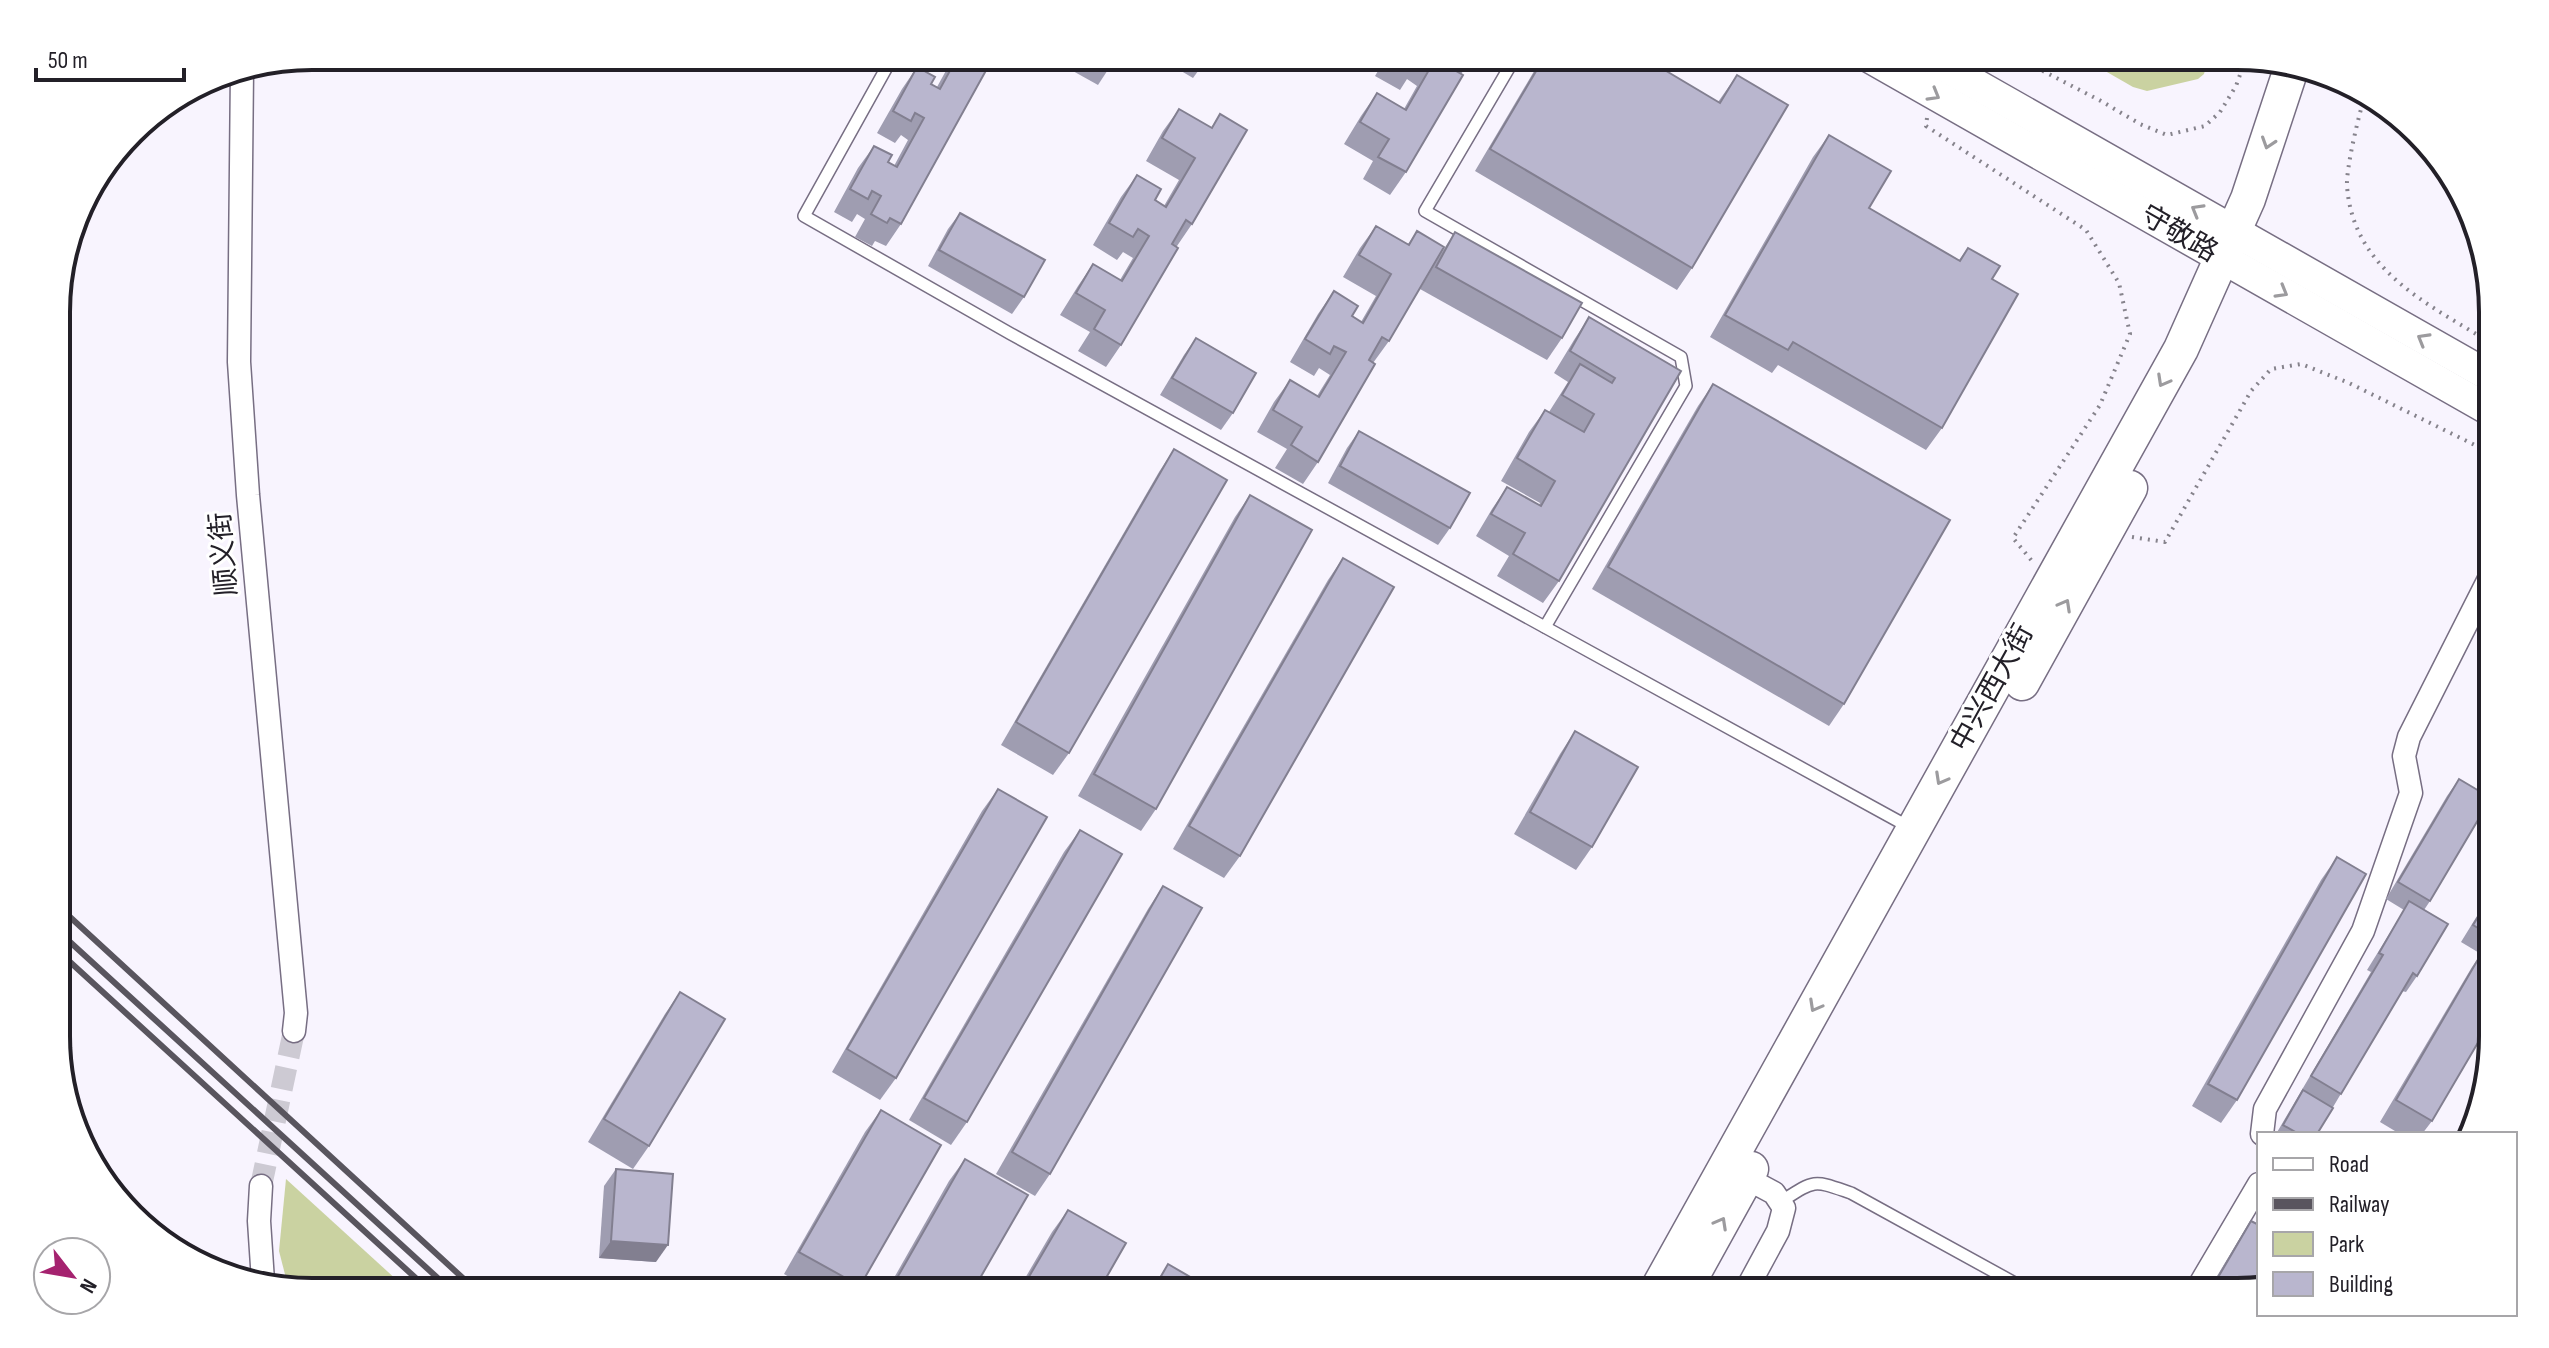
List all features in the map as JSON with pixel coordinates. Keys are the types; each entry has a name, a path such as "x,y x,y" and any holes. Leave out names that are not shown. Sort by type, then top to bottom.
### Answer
{"main road":[{"name":"守敬路","path":"1892,70 2479,371"},
{"name":"守敬路","path":"1949,70 2479,403"},
{"name":"中兴西大街","path":"1691,1277 2202,360 2289,76"},
{"name":"中兴西大街","path":"1664,1277 2238,250 2290,152 2312,82"}],"street":[{"name":"顺义街","path":"242,80 239,362 248,495 294,998 294,1031"},
{"path":"2262,1132 2265,1109 2363,931 2411,793 2404,756 2409,737 2479,599"},
{"path":"1746,1178 1774,1193 1784,1208 1778,1231 1753,1277"},
{"path":"261,1186 259,1221 262,1273"},
{"path":"2204,1277 2257,1187"}],"lane":[{"path":"1508,70 1425,211 1681,357 1686,386 1545,627"},
{"path":"885,71 804,216 1011,334 1913,829"},
{"path":"1782,1201 1810,1182 1839,1189 2003,1277"}],"path":[{"path":"2041,70 2140,124 2167,135 2205,126 2220,112 2242,70"},
{"path":"1930,92 1926,126 2086,230 2119,283 2130,334 2100,405 2013,538 2051,582"},
{"path":"2363,106 2347,184 2356,226 2389,277 2479,336"},
{"path":"2106,532 2165,542 2251,391 2271,369 2301,364 2349,383 2479,447"}],"green space":[{"path":"2104,70 2205,70 2198,79 2147,91 2133,87"},
{"path":"286,1179 395,1278 286,1276 279,1251"}],"building":[{"path":"1429,70 1456,70 1463,75 1406,172 1378,157 1389,139 1360,122 1377,93 1406,110"},
{"path":"1537,70 1665,70 1720,103 1737,75 1788,105 1692,268 1490,149"},
{"path":"915,71 924,71 935,77 931,84 940,89 950,71 986,71 901,224 890,218 887,223 871,214 881,196 872,191 868,199 850,189 874,146 892,155 888,162 897,167 924,118 915,113 911,121 893,111"},
{"path":"1179,109 1212,128 1220,114 1247,130 1192,224 1186,220 1172,244 1178,248 1121,345 1094,329 1105,310 1076,293 1093,264 1122,281 1149,236 1138,229 1133,237 1109,223 1137,175 1161,189 1155,200 1166,207 1195,158 1162,138"},
{"path":"1829,135 1891,171 1869,208 1960,261 1968,248 2000,266 1992,279 2018,294 1942,428 1793,342 1788,350 1725,315"},
{"path":"960,213 1045,260 1024,297 939,250"},
{"path":"1376,226 1409,245 1417,231 1444,247 1389,341 1382,337 1369,360 1375,364 1318,462 1291,445 1302,427 1273,410 1290,380 1319,397 1346,352 1334,346 1330,354 1305,339 1334,291 1358,306 1352,316 1363,323 1391,274 1359,255"},
{"path":"1455,232 1582,303 1562,338 1436,267"},
{"path":"1589,317 1681,371 1559,581 1513,554 1525,533 1491,514 1507,487 1541,506 1555,481 1517,458 1545,410 1584,432 1594,414 1562,395 1580,364 1612,383 1615,378 1570,351"},
{"path":"1196,338 1256,373 1233,413 1172,378"},
{"path":"1713,384 1950,520 1844,704 1608,567"},
{"path":"1359,431 1470,493 1450,528 1340,466"},
{"path":"1174,449 1227,480 1069,753 1016,722"},
{"path":"1250,495 1312,530 1156,809 1094,774"},
{"path":"1343,558 1394,587 1240,856 1189,826"},
{"path":"1575,731 1638,767 1592,847 1530,812"},
{"path":"2459,779 2479,791 2479,818 2430,901 2398,882"},
{"path":"998,789 1047,817 896,1078 847,1049"},
{"path":"1080,830 1122,854 967,1122 924,1098"},
{"path":"2337,857 2366,874 2237,1100 2208,1084"},
{"path":"1163,886 1202,908 1050,1174 1012,1152"},
{"path":"2409,901 2448,924 2417,976 2413,973 2341,1094 2311,1076 2383,955 2379,953"},
{"path":"2479,958 2479,1041 2432,1121 2396,1100"},
{"path":"680,992 725,1019 649,1146 604,1119"},
{"path":"2303,1090 2333,1108 2318,1132 2295,1132 2283,1125"},
{"path":"881,1110 941,1145 865,1278 845,1278 799,1252"},
{"path":"965,1159 1028,1195 980,1278 897,1278"},
{"path":"616,1169 673,1174 668,1245 611,1241"},
{"path":"1068,1210 1126,1243 1106,1278 1028,1278"},
{"path":"2251,1221 2257,1224 2257,1276 2218,1277"},
{"path":"1168,1264 1191,1278 1160,1278"}],"tunnel":[{"path":"261,1186 294,1031"}],"railway":[{"path":"70,917 463,1278"},
{"path":"70,942 438,1278"},
{"path":"70,962 416,1278"}]}
